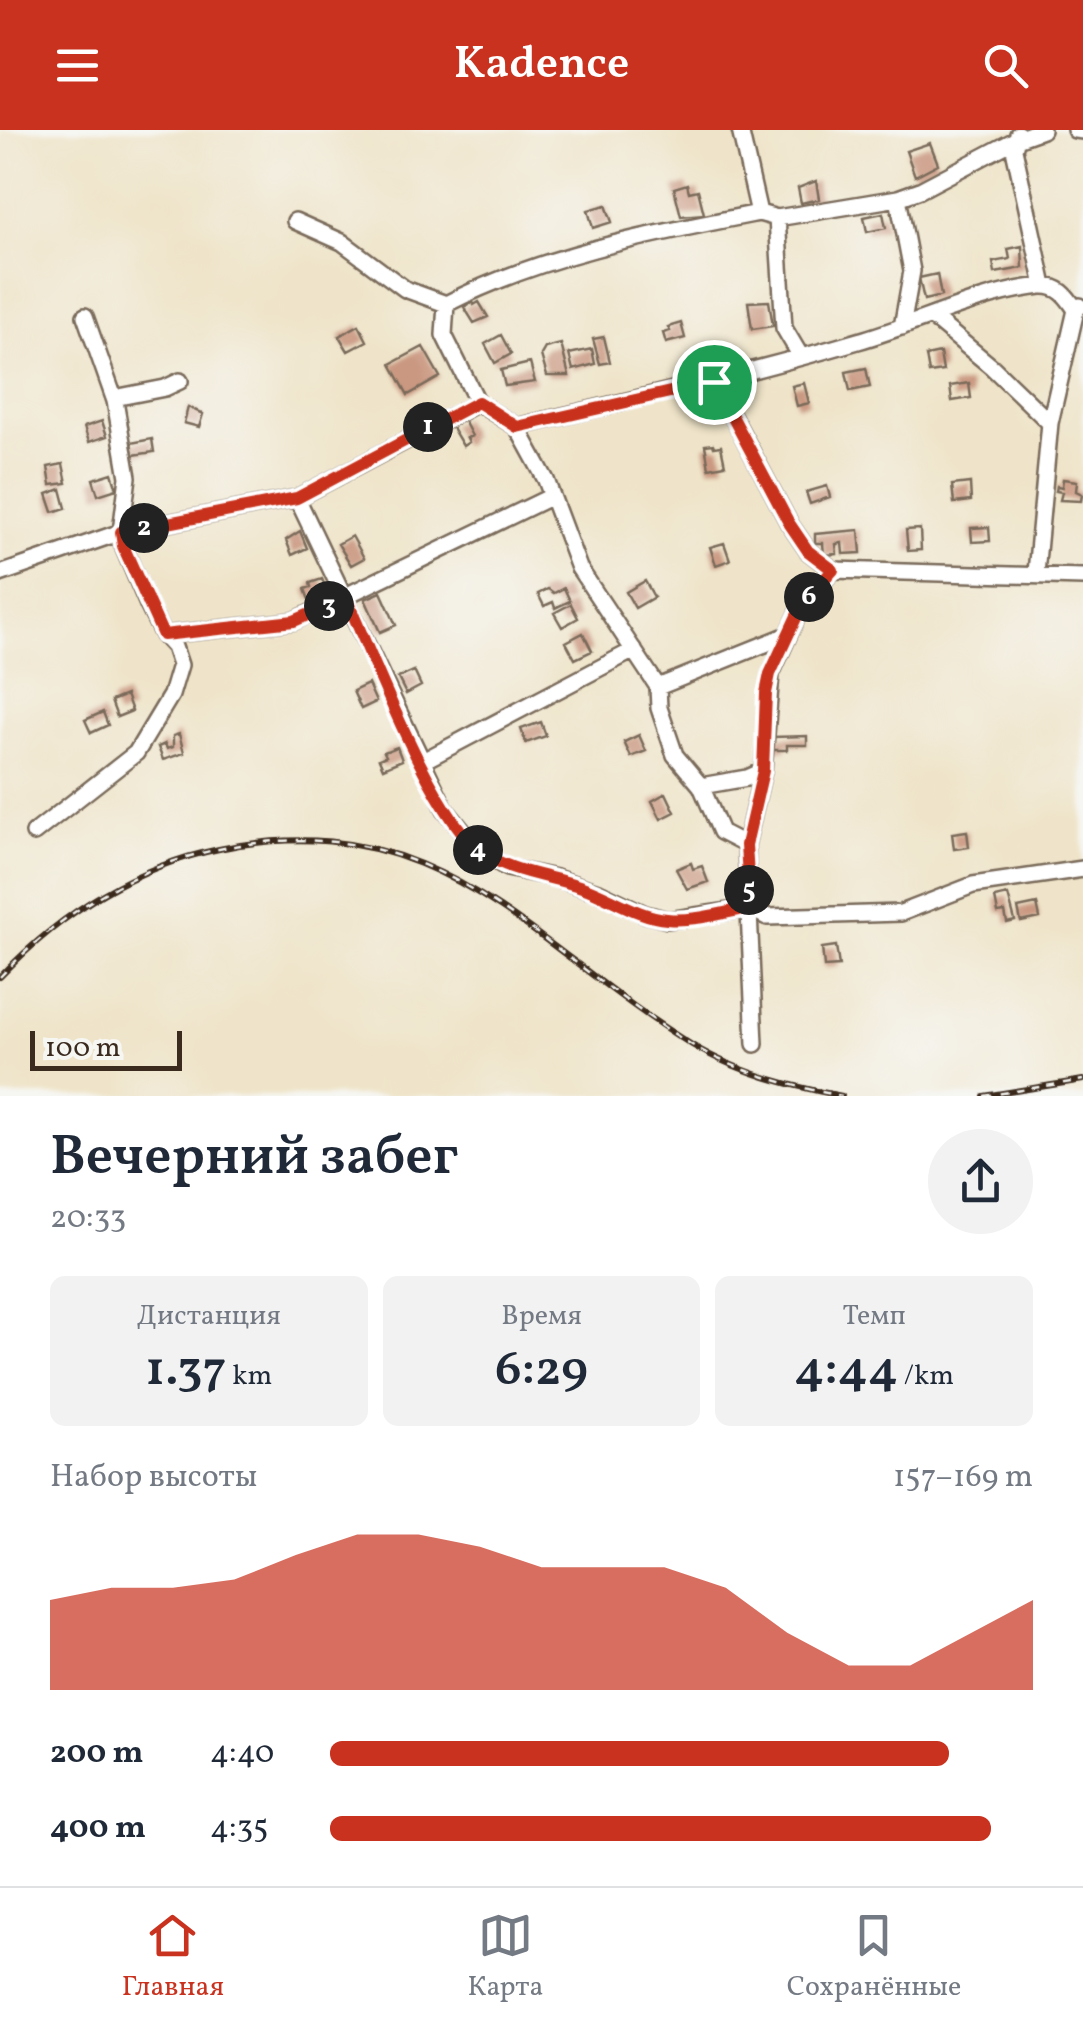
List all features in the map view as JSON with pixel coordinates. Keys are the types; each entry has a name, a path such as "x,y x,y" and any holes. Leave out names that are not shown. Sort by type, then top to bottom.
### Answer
{"street":[{"path":"740,130 759,213"},
{"path":"294,221 342,242 405,289 446,304 486,284 584,250 759,213 777,218 898,198 920,190 1018,134 1042,130"},
{"path":"1075,130 1083,131"},
{"path":"1018,134 1014,149 1044,286"},
{"path":"898,198 912,271 902,327"},
{"path":"777,218 784,328 800,356"},
{"path":"517,427 714,382 997,296 1044,286 1058,288 1080,306 1050,423 1036,573"},
{"path":"446,304 444,334 478,402 517,427 552,496 579,568 658,687 659,708 676,755 700,786 721,832 746,845"},
{"path":"34,833 136,754 177,681 180,665 129,561 121,532 128,477 114,398 85,316"},
{"path":"932,317 1050,423"},
{"path":"114,398 165,388 180,380"},
{"path":"714,382 789,523 808,551 833,570 1083,577"},
{"path":"0,574 121,532 297,498 478,402"},
{"path":"163,635 294,621 552,496"},
{"path":"297,498 444,809 478,850 507,868 556,878 668,920 750,908 767,917 900,914 973,884 1083,869"},
{"path":"754,1044 746,845 763,771 766,693 786,636 802,605 833,570"},
{"path":"658,687 786,636"},
{"path":"420,762 634,650"},
{"path":"700,786 747,778 763,771"}],"building":[{"path":"930,143 938,164 915,176 906,151"},
{"path":"816,181 819,199 801,203 798,188"},
{"path":"687,184 689,192 698,190 704,214 681,216 674,188"},
{"path":"606,205 612,222 593,228 588,210"},
{"path":"883,213 886,228 867,232 864,217"},
{"path":"1022,246 1023,268 995,273 993,262 1010,259 1008,249"},
{"path":"937,274 941,296 924,300 919,278"},
{"path":"769,301 773,326 752,329 748,302"},
{"path":"479,302 488,317 474,323 464,307"},
{"path":"681,323 685,338 666,343 663,333"},
{"path":"359,325 367,341 348,351 339,336"},
{"path":"501,335 511,354 495,363 485,344"},
{"path":"604,337 610,362 600,364 593,339"},
{"path":"561,344 569,376 547,376 541,355 545,348"},
{"path":"423,347 440,377 408,395 391,364"},
{"path":"592,349 595,364 573,370 569,354"},
{"path":"940,353 943,371 929,373 926,356"},
{"path":"530,363 535,382 505,386 501,370"},
{"path":"866,368 870,387 850,391 846,372"},
{"path":"804,383 809,403 797,406 792,386"},
{"path":"969,383 971,398 952,401 950,386"},
{"path":"188,407 203,414 199,427 184,423"},
{"path":"463,419 472,436 463,446 451,426"},
{"path":"102,421 107,436 89,442 84,427"},
{"path":"152,439 154,452 133,455 131,443"},
{"path":"705,445 721,446 725,465 709,468"},
{"path":"63,464 67,483 51,485 48,467"},
{"path":"112,473 117,489 98,495 93,479"},
{"path":"1063,479 1077,481 1081,501 1060,500 1062,492 1056,491 1057,486 1062,487"},
{"path":"970,483 971,501 954,503 952,485"},
{"path":"827,486 830,497 810,504 806,492"},
{"path":"61,489 66,508 53,512 47,494"},
{"path":"989,527 990,541 972,542 971,528"},
{"path":"920,529 921,550 908,551 906,530"},
{"path":"859,530 861,553 843,554 842,543 836,544 837,554 824,555 823,543 815,543 815,534"},
{"path":"300,531 307,548 292,555 286,540"},
{"path":"352,536 364,558 351,565 338,544"},
{"path":"724,543 730,560 716,565 710,547"},
{"path":"322,579 328,594 309,600 305,589"},
{"path":"645,581 654,597 635,608 626,592"},
{"path":"564,588 570,601 555,608 553,602 544,606 538,594"},
{"path":"381,592 396,625 380,632 365,599"},
{"path":"571,604 578,618 562,627 554,613"},
{"path":"583,633 592,651 575,659 566,642"},
{"path":"414,671 421,686 406,694 398,678"},
{"path":"368,684 376,702 361,709 353,691"},
{"path":"126,695 132,711 117,717 111,701"},
{"path":"103,712 108,725 91,733 85,720"},
{"path":"541,722 546,736 526,743 521,729"},
{"path":"179,734 184,753 163,760 158,747 173,747 173,736"},
{"path":"639,735 646,751 631,757 624,742"},
{"path":"807,736 807,745 772,750 772,737"},
{"path":"397,747 402,760 383,768 379,759 386,756 384,752"},
{"path":"666,793 675,812 661,819 652,801"},
{"path":"967,831 969,847 954,849 952,833"},
{"path":"691,863 693,869 702,866 708,882 687,889 676,869"},
{"path":"1008,895 1015,921 1007,923 1005,912 998,913 995,898"},
{"path":"1037,904 1040,918 1021,922 1018,908"},
{"path":"836,946 839,966 824,967 822,948"}],"railway":[{"path":"0,977 73,913 128,881 187,857 296,840 363,846 422,864 476,892 633,1005 709,1054 765,1077 842,1096"},
{"path":"984,1096 1083,1080"}],"route":[{"path":"714,382 789,523 808,551 833,570 802,605 770,674 763,771 746,845 750,908 668,920 556,878 507,868 478,850 444,809 346,598 294,621 163,635 123,546 121,532 297,498 478,402 517,427 714,382"}]}
